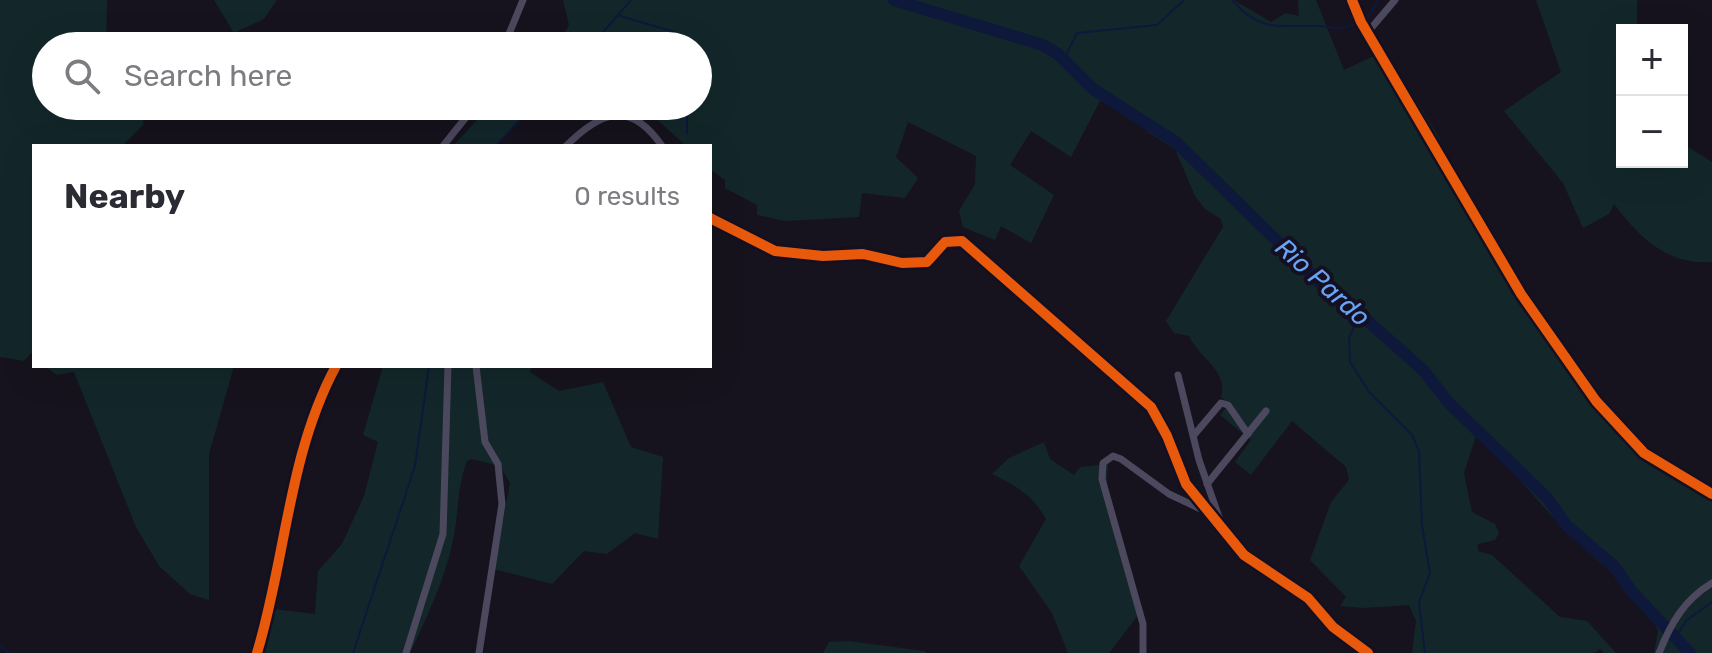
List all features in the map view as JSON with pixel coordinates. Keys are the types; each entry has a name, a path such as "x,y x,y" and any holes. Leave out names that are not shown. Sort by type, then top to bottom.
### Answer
{"street":[{"path":"510,32 523,0"},
{"path":"1352,0 1367,33 1521,294 1596,401 1644,453 1712,494"},
{"path":"1367,33 1395,0"},
{"path":"445,144 464,120"},
{"path":"568,144 589,123 598,120"},
{"path":"634,120 660,144"},
{"path":"712,219 775,251 823,256 863,254 902,263 927,262 945,242 962,241 1151,407 1167,436 1178,472 1244,555 1308,598 1333,627 1368,653"},
{"path":"257,653 267,621 298,467 319,398 335,368"},
{"path":"406,653 443,534 448,368"},
{"path":"476,368 485,442 498,464 502,504 479,653"},
{"path":"1178,375 1207,484 1223,525"},
{"path":"1194,435 1221,403 1228,405 1248,434"},
{"path":"1207,484 1266,411"},
{"path":"1143,653 1143,624 1102,479 1103,463 1113,456 1121,459 1169,494 1209,512"},
{"path":"1659,653 1670,625 1686,603 1712,583"}],"green space":[{"path":"0,0 107,0 106,32 32,32 32,120 143,120 144,124 124,144 32,144 32,354 24,361 0,357"},
{"path":"214,0 277,0 264,19 233,32"},
{"path":"563,0 1234,0 1271,22 1286,13 1299,16 1298,0 1316,0 1344,70 1376,55 1375,35 1437,134 1490,244 1606,410 1637,444 1712,497 1712,653 1654,653 1658,631 1641,603 1560,524 1477,433 1464,473 1472,512 1495,524 1499,533 1495,540 1478,544 1478,551 1492,555 1560,617 1587,621 1616,653 1604,653 1600,649 1594,653 1412,653 1416,621 1409,605 1340,606 1346,597 1310,560 1331,502 1349,480 1346,467 1292,421 1251,475 1235,462 1251,440 1220,415 1229,404 1221,397 1221,380 1217,372 1189,336 1174,333 1166,321 1223,227 1221,219 1205,209 1195,196 1175,149 1149,133 1105,91 1071,157 1031,131 1010,165 1054,195 1031,243 1001,226 995,240 963,227 959,211 975,184 976,156 908,122 896,157 918,178 905,198 862,193 859,217 785,221 757,215 757,205 725,188 725,180 712,170 712,144 684,144 657,120 712,120 712,32 565,32 569,25"},
{"path":"1536,0 1637,0 1637,24 1616,24 1616,168 1688,168 1688,147 1712,162 1712,262 1681,259 1656,247 1634,228 1614,204 1609,214 1583,228 1563,183 1504,111 1561,72"},
{"path":"477,120 521,120 498,144 455,144"},
{"path":"47,368 233,368 209,454 209,600 190,594 159,566 136,527 74,372 57,375"},
{"path":"382,368 531,368 530,372 559,391 603,382 631,447 663,457 658,539 635,533 607,554 584,551 552,584 494,569 510,483 500,466 471,459 467,461 461,480 447,565 410,653 265,653 273,609 315,614 318,571 342,544 364,496 378,442 363,435"},
{"path":"1044,442 1050,459 1074,475 1080,467 1108,464 1107,484 1142,610 1109,653 1068,653 1052,613 1019,566 1046,519 1023,492 992,474 1009,458"},
{"path":"848,641 927,653 823,653 829,642"}],"waterway":[{"path":"603,32 631,0"},
{"name":"Rio Pardo","path":"894,0 1043,45 1058,54 1093,89 1176,142 1326,289 1352,307 1423,370 1449,403 1548,499 1566,525 1614,566 1632,592 1690,653"},
{"path":"1064,59 1077,33 1157,25 1184,0"},
{"path":"1232,0 1252,18 1271,25 1340,28 1354,24"},
{"path":"1366,20 1379,0"},
{"path":"620,16 675,32"},
{"path":"498,144 520,120"},
{"path":"687,120 687,133"},
{"path":"1360,314 1349,338 1350,362 1369,392 1412,435 1419,451 1422,525 1430,573 1419,602 1425,653"},
{"path":"353,653 415,466 429,368"},
{"path":"1675,638 1687,620 1712,602"},
{"path":"0,646 9,653"}],"cycle path":[{"path":"1352,0 1361,22 1521,294 1596,401 1644,453 1712,494"},
{"path":"712,219 775,251 823,256 863,254 902,263 927,262 945,242 962,241 1151,407 1167,436 1186,484 1244,555 1308,598 1333,627 1368,653"},
{"path":"257,653 307,435 335,368"}]}
